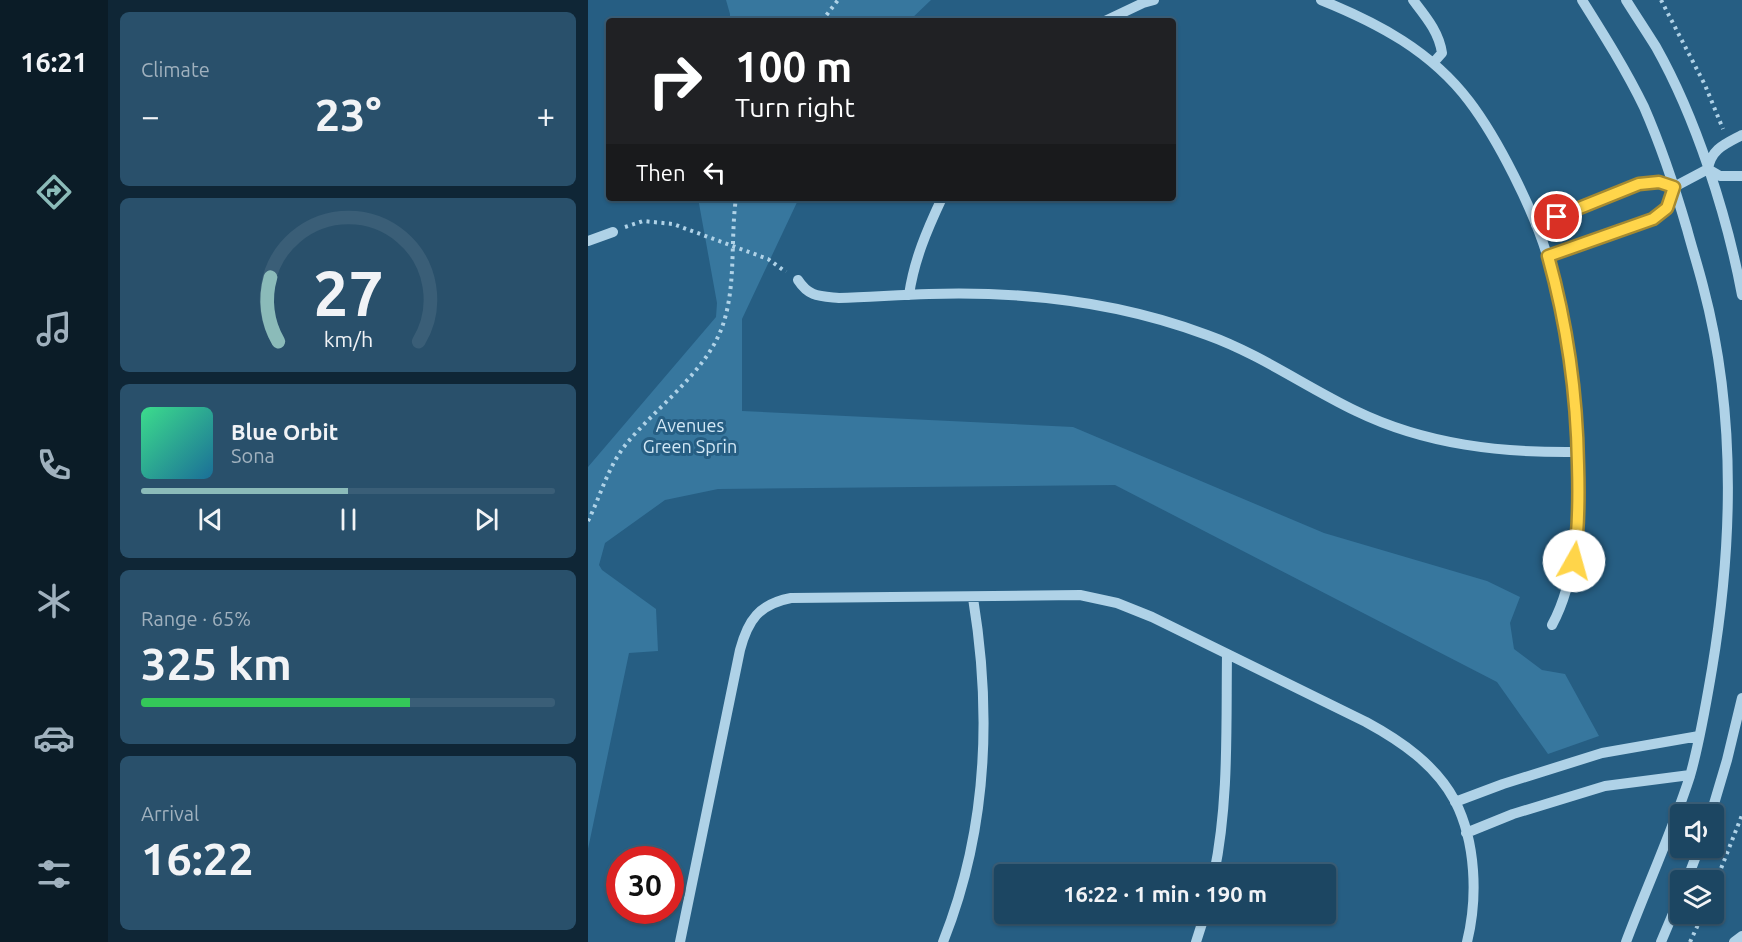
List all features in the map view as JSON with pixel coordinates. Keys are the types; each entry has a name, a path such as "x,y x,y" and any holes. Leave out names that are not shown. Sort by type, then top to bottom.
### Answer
{"street":[{"path":"1111,18 1154,0"},
{"path":"1321,0 1369,20 1415,48 1434,62 1470,102 1514,179 1548,256 1560,305 1573,382 1579,508 1576,549 1566,595 1551,625"},
{"path":"1413,0 1440,40 1442,53 1434,62"},
{"path":"1582,0 1622,64 1644,109 1674,187 1704,287 1717,353 1725,420 1728,476 1726,554 1720,620 1699,736 1690,774 1659,862 1626,942"},
{"path":"1626,0 1656,48 1682,100 1708,169 1742,296"},
{"path":"1548,256 1653,219 1667,208 1674,187 1708,169 1713,154 1719,147 1742,135"},
{"path":"1708,169 1720,176 1742,176"},
{"path":"1536,225 1639,184 1659,182 1674,187"},
{"path":"909,295 921,245 941,201"},
{"path":"588,241 614,232"},
{"path":"798,280 805,291 819,296 839,298 971,294 1069,301 1118,310 1207,335 1265,361 1358,412 1420,435 1475,447 1578,452"},
{"path":"680,942 740,650 752,619 769,604 791,598 974,598 1062,595 1099,598 1152,617 1366,722 1399,741 1429,768 1455,802 1466,833 1473,896 1467,942"},
{"path":"943,942 963,883 972,843 984,762 984,680 974,598"},
{"path":"1216,864 1226,777 1227,654"},
{"path":"1714,804 1742,698"},
{"path":"1455,802 1503,784 1602,753 1699,736"},
{"path":"1466,833 1513,814 1605,786 1690,774"},
{"path":"1661,942 1670,921"},
{"path":"1196,942 1202,924"},
{"path":"1734,942 1742,936"}],"path":[{"path":"824,18 838,0"},
{"path":"1661,0 1705,85 1728,142"},
{"path":"588,521 609,472 625,445 706,357 721,331 727,310 736,201"},
{"path":"614,232 643,220 673,224 768,259 798,280"},
{"path":"1720,870 1742,815"},
{"path":"1690,942 1698,924"}],"green space":[{"path":"726,0 931,0 912,18 730,18"},
{"name":"Avenues Green Sprin","path":"699,201 798,201 742,319 742,411 1073,427 1324,533 1487,581 1520,597 1510,623 1514,649 1542,670 1565,674 1599,736 1548,754 1497,682 1115,485 718,489 665,500 605,543 599,565 602,570 656,609 658,651 629,653 588,849 588,467 716,317 717,303"}],"route":[{"path":"1557,217 1639,184 1659,182 1674,187 1667,208 1653,219 1548,256 1569,351 1576,417 1579,508 1574,561"}]}
